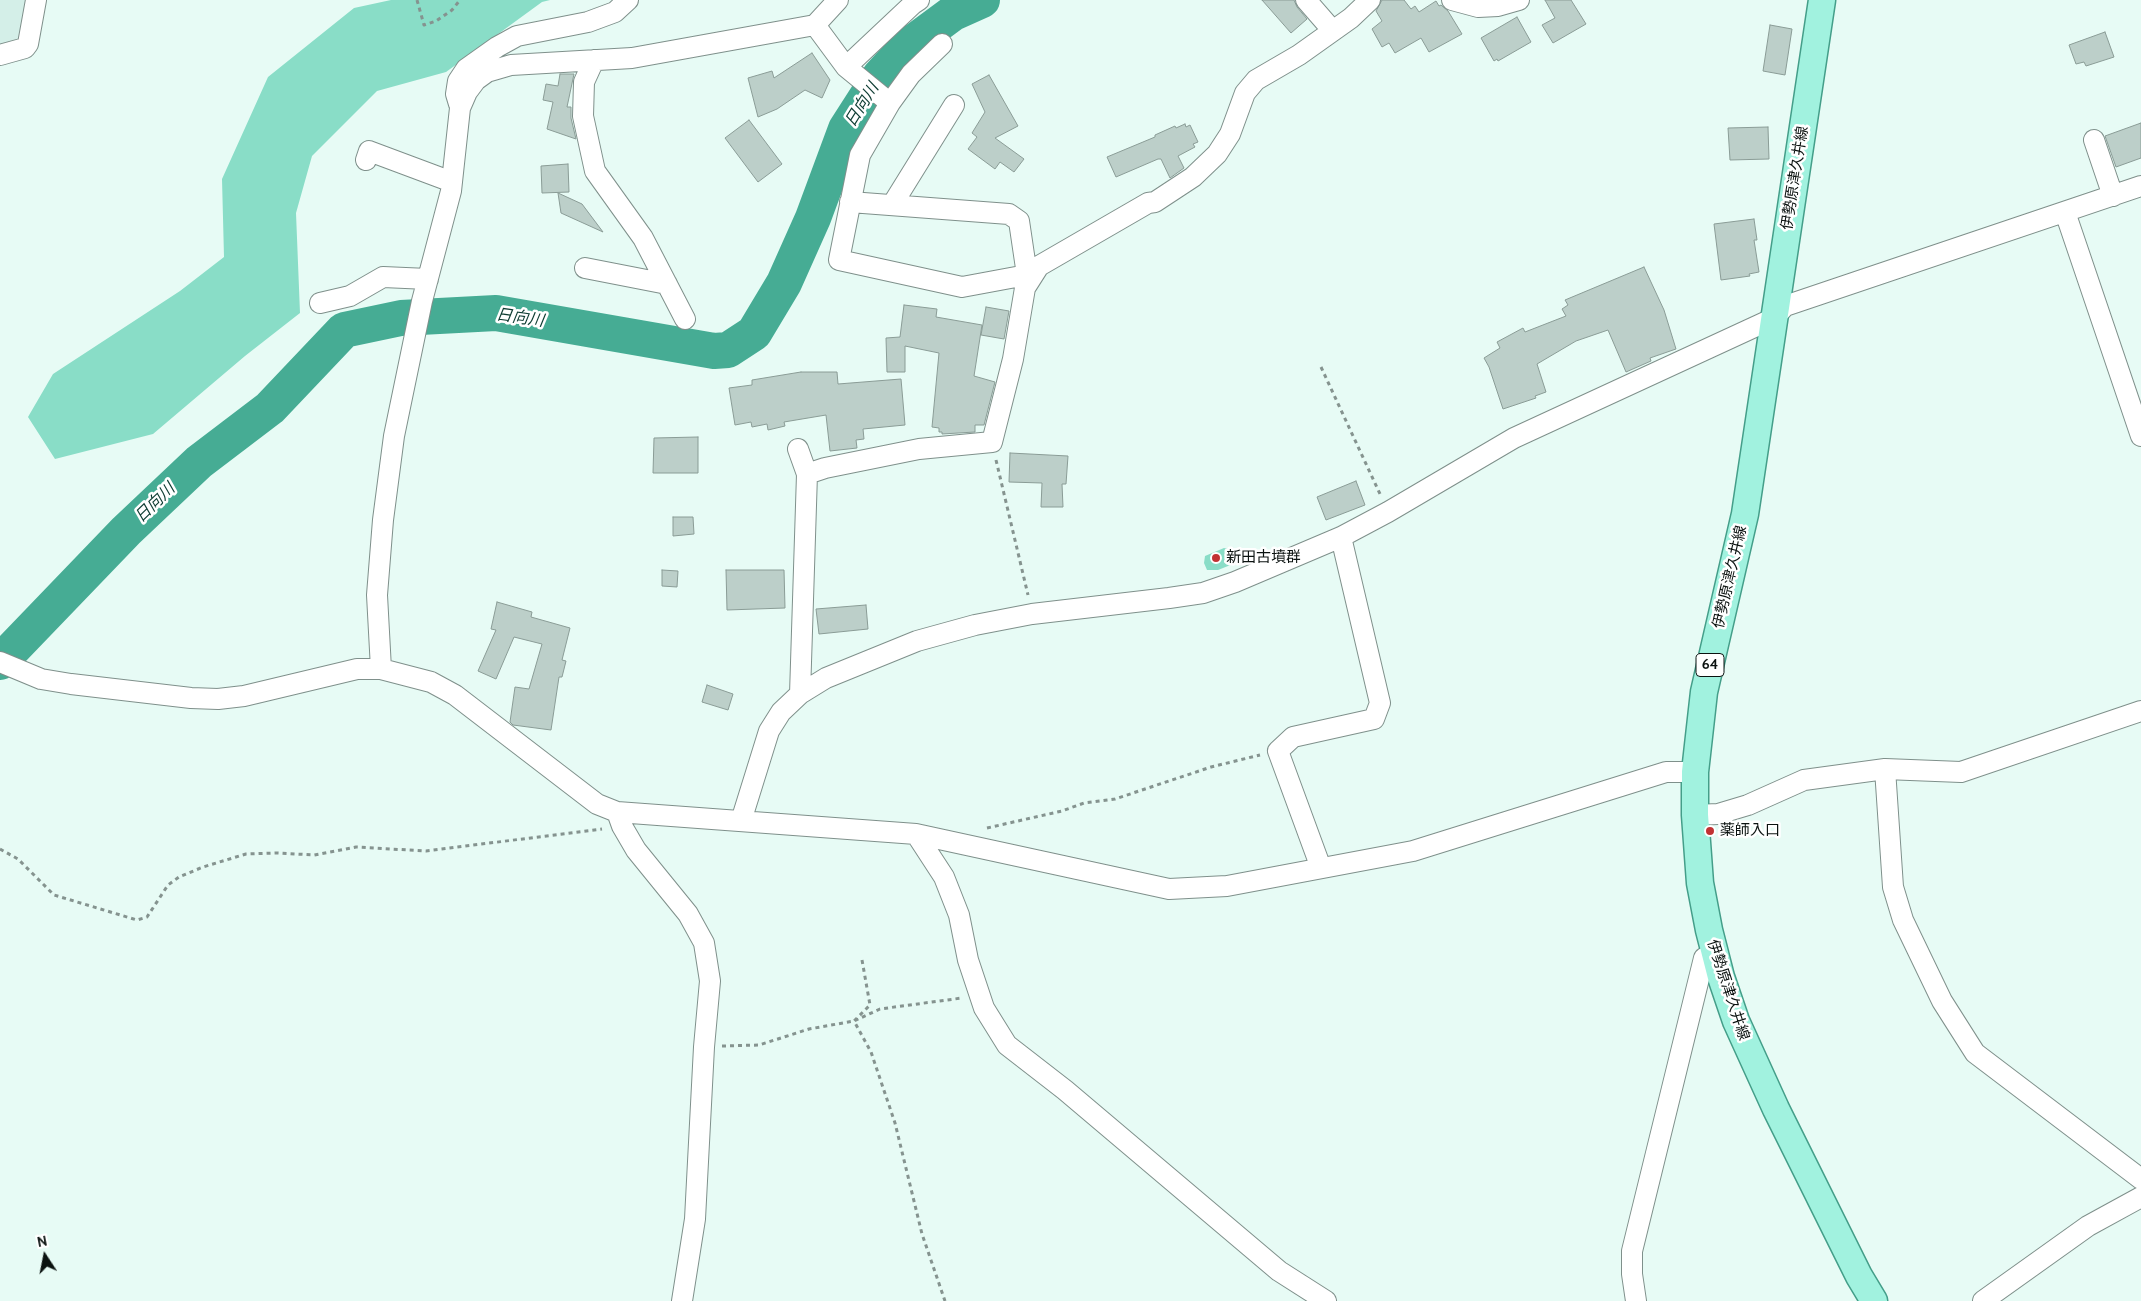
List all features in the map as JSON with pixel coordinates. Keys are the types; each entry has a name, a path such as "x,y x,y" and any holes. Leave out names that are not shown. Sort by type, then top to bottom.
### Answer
{"main road":[{"name":"伊勢原津久井線","path":"1822,0 1745,514 1704,692 1695,772 1695,815 1700,883 1714,952 1736,1022 1751,1057 1859,1276 1874,1301"}],"street":[{"path":"0,55 25,48 28,44 36,0"},
{"path":"460,108 456,94 458,81 466,69 497,47 517,36 588,22 615,12 628,0"},
{"path":"381,669 377,595 383,520 394,436 422,301 452,182 460,108 467,92 476,80 487,72 511,65 632,58 815,25 838,0"},
{"path":"849,69 919,0"},
{"path":"1306,0 1333,31"},
{"path":"807,474 824,468 919,449 992,442 1013,359 1024,288 1030,274 1039,266 1148,203 1154,202 1180,187 1193,177 1217,154 1230,134 1245,93 1256,80 1300,55 1351,18 1370,0"},
{"path":"1452,0 1478,7 1498,6 1519,0"},
{"path":"815,25 849,69 887,100"},
{"path":"942,44 887,100 860,154 838,260 962,287 1030,274"},
{"path":"594,60 584,82 583,116 595,171 643,238 685,319"},
{"path":"892,205 954,105"},
{"path":"2094,140 2113,196"},
{"path":"366,160 369,151 452,182"},
{"path":"741,821 769,730 781,712 800,694 826,678 916,641 975,625 1032,614 1203,593 1235,582 1341,536 1388,512 1514,438 1774,318 1784,306 2141,186"},
{"path":"850,202 1008,214 1019,221 1030,274"},
{"path":"2065,212 2141,436"},
{"path":"586,268 667,284"},
{"path":"329,295 350,296 383,278 428,279"},
{"path":"798,449 807,474 800,694"},
{"path":"1321,868 1278,751 1293,737 1374,719 1380,703 1341,536"},
{"path":"5,665 41,679 71,684 191,698 218,699 244,696 357,669 381,669 431,682 455,695 619,819 636,850 688,914 704,943 710,981 704,1047 695,1219 682,1301"},
{"path":"1695,815 1718,814 1748,805 1804,780 1885,768 1961,772 2141,711"},
{"path":"1885,768 1893,887 1903,920 1942,1002 1975,1053 2141,1179"},
{"path":"619,819 741,821 916,834 1169,889 1227,886 1413,851 1666,772 1695,772"},
{"path":"916,834 944,877 959,915 968,960 984,1008 1007,1045 1065,1090 1279,1271 1326,1301"},
{"path":"1636,1301 1632,1274 1632,1251 1704,958 1714,952"},
{"path":"1983,1301 2088,1226 2141,1197"}],"path":[{"path":"417,0 424,25 436,21 452,10 460,0"},
{"path":"1322,367 1388,512"},
{"path":"992,442 1032,614"},
{"path":"986,828 1062,811 1084,803 1116,798 1211,767 1278,751"},
{"path":"0,849 18,859 54,895 137,920 147,917 168,885 179,877 203,867 246,854 278,852 314,855 356,847 426,851 619,819"},
{"path":"854,1021 870,1005 862,960"},
{"path":"704,1047 759,1045 809,1029 854,1021 880,1009 980,996"},
{"path":"854,1021 871,1052 895,1123 922,1234 944,1301"}],"shaded area":[{"path":"0,0 27,0 19,40 0,47"}],"green space":[{"path":"391,0 550,0 542,2 446,72 377,91 312,156 296,213 300,313 245,356 153,434 55,459 28,417 53,374 180,291 224,257 222,179 268,77 354,8"},
{"path":"1224,548 1233,550 1238,559 1233,564 1218,570 1207,570 1204,563 1205,556"}],"building":[{"path":"1262,0 1294,0 1307,19 1291,33"},
{"path":"1382,0 1404,0 1411,9 1415,6 1419,12 1436,1 1439,6 1441,5 1448,11 1462,34 1429,52 1421,38 1395,53 1389,43 1382,47 1372,29 1382,21 1376,11"},
{"path":"1545,0 1571,0 1586,24 1553,43 1542,25 1555,18"},
{"path":"1517,17 1531,42 1498,61 1497,59 1494,61 1481,38"},
{"path":"1770,25 1792,29 1785,75 1763,71"},
{"path":"2105,32 2114,57 2086,66 2084,62 2076,64 2069,45"},
{"path":"812,53 830,80 822,98 805,90 777,109 758,117 748,78 772,71 774,78"},
{"path":"560,74 574,74 567,107 571,107 571,118 576,139 547,129 553,102 543,100 546,84 558,86"},
{"path":"989,75 1018,126 995,138 1024,159 1014,172 1000,162 995,169 968,149 977,137 972,133 985,112 972,84"},
{"path":"749,120 782,164 758,182 725,138"},
{"path":"2141,123 2141,158 2116,167 2105,136"},
{"path":"1185,124 1186,127 1190,125 1198,142 1193,144 1195,147 1178,156 1184,168 1170,178 1161,159 1158,159 1116,177 1107,157 1155,137 1155,135 1175,126 1176,128"},
{"path":"1768,127 1769,159 1730,160 1728,128"},
{"path":"568,164 569,192 542,193 541,166"},
{"path":"558,193 582,204 603,232 561,213"},
{"path":"1754,219 1757,240 1754,240 1759,272 1749,274 1750,276 1721,280 1714,224"},
{"path":"1644,267 1664,310 1676,349 1650,358 1651,361 1626,372 1608,330 1576,341 1537,364 1546,392 1535,396 1536,398 1503,409 1489,367 1484,358 1500,348 1497,342 1523,328 1525,332 1566,316 1562,309 1568,305 1565,300"},
{"path":"904,305 937,309 936,317 982,325 974,376 995,382 984,425 975,425 975,432 942,434 942,432 939,432 939,428 932,427 939,353 905,346 905,372 887,372 886,338 900,337"},
{"path":"986,307 1009,311 1004,339 981,335"},
{"path":"801,372 837,372 838,384 901,379 905,425 863,429 864,439 856,440 857,448 830,451 826,415 784,422 785,426 768,430 767,424 752,427 751,422 735,425 729,388 752,385 752,380"},
{"path":"698,437 698,473 653,473 654,438"},
{"path":"1010,453 1068,456 1066,484 1062,484 1063,507 1041,507 1042,483 1009,482"},
{"path":"1356,481 1365,505 1326,520 1317,497"},
{"path":"673,517 693,517 694,534 673,536"},
{"path":"662,570 678,571 677,587 662,586"},
{"path":"726,570 784,570 785,608 727,610"},
{"path":"497,602 532,612 531,617 570,628 562,660 566,661 562,677 559,677 551,730 513,725 510,722 515,687 529,689 542,644 514,637 496,679 478,671 496,630 491,629"},
{"path":"866,605 868,629 819,634 816,609"},
{"path":"707,685 733,694 728,710 702,702"}],"waterway":[{"name":"日向川","path":"0,662 126,531 199,462 270,408 344,330 401,318 496,313 714,351 728,350 754,333 784,283 813,218 846,129 880,76 907,47 953,13 982,0"}],"place":[{"name":"新田古墳群","path":"1216,558"},
{"name":"薬師入口","path":"1710,831"}]}
